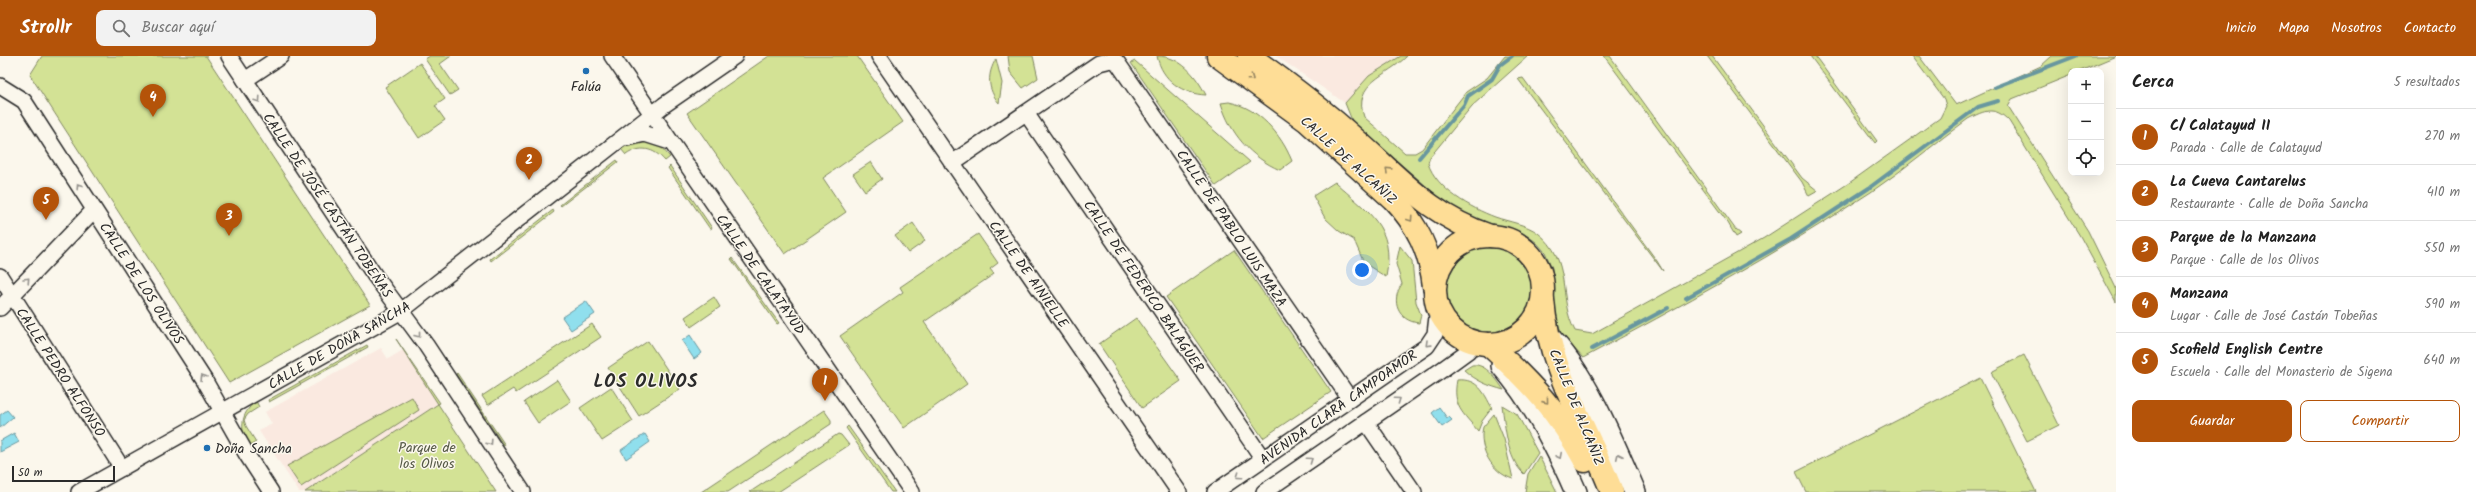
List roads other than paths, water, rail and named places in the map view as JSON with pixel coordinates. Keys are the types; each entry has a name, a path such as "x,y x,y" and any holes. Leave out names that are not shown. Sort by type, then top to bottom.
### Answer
{"main road":[{"name":"CALLE DE ALCAÑIZ","path":"1218,56 1313,126 1358,165 1404,210 1426,249 1431,263 1437,302"},
{"name":"CALLE DE ALCAÑIZ","path":"1249,56 1341,127 1427,205 1465,227 1490,236"},
{"path":"1482,344 1507,341 1524,332 1540,310 1543,298 1540,272 1526,250 1509,240 1490,236 1465,241 1450,253 1439,270 1437,302 1452,330 1482,344 1504,369 1532,407 1576,492"},
{"name":"CALLE DE ALCAÑIZ","path":"1543,298 1548,336 1563,381 1612,492"},
{"path":"1548,336 1563,351 1583,384 1635,492"},
{"name":"CALLE DE ALCAÑIZ","path":"1482,344 1526,378 1545,398 1576,444 1602,492"}],"street":[{"name":"CALLE DE JOSÉ CASTÁN TOBEÑAS","path":"229,56 400,312 426,345 523,492"},
{"path":"245,80 281,56"},
{"name":"CALLE DE CALATAYUD","path":"612,56 912,492"},
{"name":"CALLE DE DOÑA SANCHA","path":"80,492 400,312 652,115 735,56"},
{"name":"CALLE DE AINIELLE","path":"879,56 1179,492"},
{"name":"CALLE DE PABLO LUIS MAZA","path":"1026,113 1099,63 1111,60 1117,62 1124,70 1350,399"},
{"name":"CALLE DE LOS OLIVOS","path":"0,86 24,100 205,381 222,412 271,492"},
{"path":"952,163 1026,113"},
{"name":"CALLE DE FEDERICO BALAGUER","path":"1026,113 1263,459"},
{"name":"CALLE DE DOÑA SANCHA","path":"619,142 631,137 645,134 670,142"},
{"path":"0,308 94,210"},
{"name":"CALLE PEDRO ALFONSO","path":"0,276 122,468"},
{"name":"AVENIDA CLARA CAMPOAMOR","path":"1215,492 1430,343 1435,334 1437,302"},
{"name":"AVENIDA CLARA CAMPOAMOR","path":"1264,492 1282,487 1366,422 1468,351 1482,344"},
{"path":"1366,422 1414,492"}],"water":[{"path":"586,301 595,314 571,330 562,317"},
{"path":"690,335 702,353 694,359 682,341"},
{"path":"1439,407 1447,418 1449,417 1452,420 1442,427 1432,413"},
{"path":"7,410 13,417 0,428 0,415"},
{"path":"14,433 19,442 0,452 0,441"},
{"path":"645,434 650,442 626,459 621,450"}],"waterway":[{"path":"1419,158 1464,105 1468,96 1492,79 1500,65 1512,56"},
{"path":"1995,87 2076,56"},
{"path":"1686,298 1791,239 1869,188 1978,107 1998,101"},
{"path":"1592,349 1668,308"}],"place":[{"name":"Falúa","path":"586,71"},
{"name":"Manzana","path":"153,117"},
{"name":"La Cueva Cantarelus","path":"529,180"},
{"name":"Scofield English Centre","path":"46,220"},
{"name":"Parque de la Manzana","path":"229,236"},
{"name":"C/ Calatayud II","path":"825,401"},
{"name":"Doña Sancha","path":"207,448"}],"district":[{"name":"LOS OLIVOS","path":"646,381"}],"park label":[{"name":"Parque de los Olivos","path":"427,456"}]}
